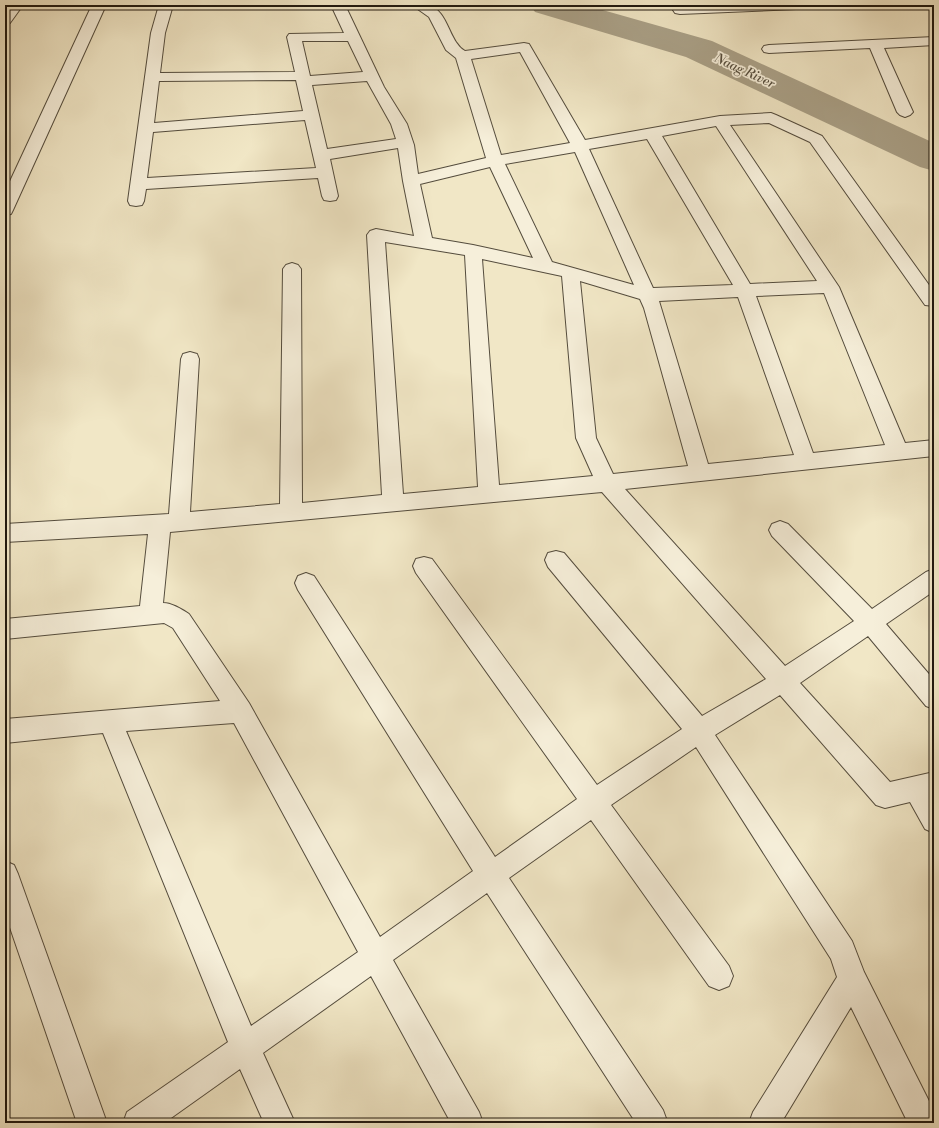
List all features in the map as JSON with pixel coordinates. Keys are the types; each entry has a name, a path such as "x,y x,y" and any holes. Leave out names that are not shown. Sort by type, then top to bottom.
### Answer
{"street":[{"path":"5,20 16,5"},
{"path":"5,210 99,5"},
{"path":"136,202 158,33 166,5"},
{"path":"338,5 372,76 399,124 405,142 411,181 424,243"},
{"path":"419,5 435,15 453,50 463,56 524,47 580,146 653,308 700,472"},
{"path":"680,10 796,5"},
{"path":"330,196 294,37 353,36"},
{"path":"769,49 934,41"},
{"path":"876,44 905,112"},
{"path":"463,56 495,161 546,267"},
{"path":"152,77 304,79 372,76"},
{"path":"145,128 312,116"},
{"path":"411,181 495,161 720,121 771,118 816,139 933,307"},
{"path":"720,121 830,287 898,450"},
{"path":"652,133 745,291 806,461"},
{"path":"321,155 405,142"},
{"path":"138,184 325,173"},
{"path":"393,502 376,235 473,252 570,272 647,294 830,287"},
{"path":"473,252 489,494"},
{"path":"291,512 292,269"},
{"path":"570,272 586,438 607,483 885,796 925,786 934,820"},
{"path":"150,615 170,523 190,359"},
{"path":"5,533 170,523 489,494 607,483 898,450 934,448"},
{"path":"780,530 870,622 934,698"},
{"path":"556,560 699,731 842,951 852,979 924,1123"},
{"path":"424,566 719,976"},
{"path":"138,1123 646,766 699,731 783,681 934,579"},
{"path":"306,583 491,875 652,1121"},
{"path":"5,629 167,613 182,621 240,711 468,1123"},
{"path":"5,731 240,711"},
{"path":"110,721 246,1048 280,1123"},
{"path":"5,874 92,1123"},
{"path":"764,1123 852,979"}],"waterway":[{"name":"Naag River","path":"547,5 699,49 934,158"}]}
